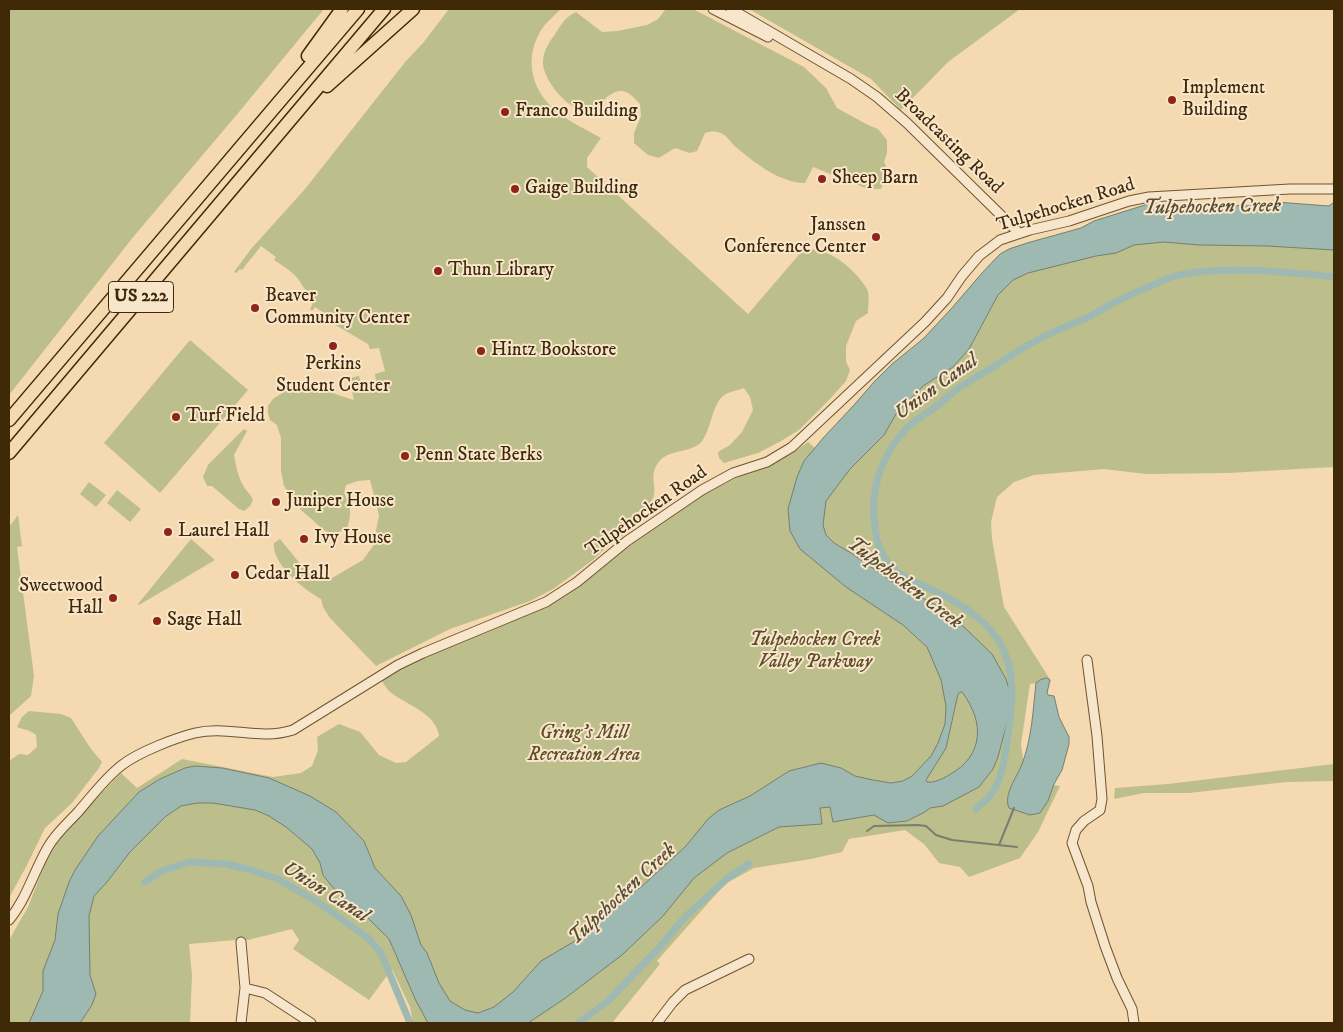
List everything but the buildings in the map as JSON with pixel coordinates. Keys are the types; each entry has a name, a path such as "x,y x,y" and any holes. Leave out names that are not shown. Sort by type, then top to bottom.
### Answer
{"highway":[{"path":"230,160 342,9"},
{"name":"US 222","path":"9,420 358,9"},
{"name":"US 222","path":"9,453 384,9"},
{"path":"272,141 349,66 414,9"}],"street":[{"name":"Broadcasting Road","path":"713,9 851,80"},
{"name":"Broadcasting Road","path":"731,9 878,97 1020,233"},
{"name":"Tulpehocken Road","path":"9,920 22,902 43,856 55,836 123,764 148,751 202,731 218,730 265,735 284,734 294,730 397,666 535,607 563,592 627,541 702,490 733,473 767,462 792,448 925,322 947,298 979,256 1000,240 1069,221 1129,201 1149,197 1270,190 1334,189"},
{"path":"1087,660 1097,736 1102,799 1100,810 1084,821 1076,830 1072,844 1081,864 1105,946 1117,978 1132,1009 1134,1023"},
{"path":"241,942 245,988 241,1023"},
{"path":"657,1023 685,990 749,959"},
{"path":"245,988 265,993 311,1023"}],"green space":[{"path":"9,9 324,9 134,236 9,395"},
{"path":"449,9 561,9 540,32 532,55 534,77 543,97 565,117 601,138 587,158 587,167 748,314 803,250 812,249 840,260 862,281 868,291 868,313 856,321 846,346 846,362 850,370 846,381 799,430 758,453 724,463 719,458 718,452 730,445 742,432 753,410 750,397 744,388 726,394 718,402 702,441 692,448 662,458 658,463 653,477 654,495 645,507 635,514 639,524 610,544 593,560 553,589 530,601 450,629 376,666 330,618 323,607 321,599 306,590 290,576 278,559 274,543 280,539 306,571 312,571 317,576 332,578 363,560 373,546 379,515 370,480 346,485 345,492 350,513 347,528 335,534 325,531 301,510 284,486 281,471 281,438 277,425 270,420 268,406 273,399 287,390 297,387 313,390 327,389 335,394 354,400 349,378 359,376 362,386 376,382 375,374 385,371 379,348 370,349 368,344 327,320 323,316 324,313 315,307 313,310 310,310 314,300 299,280 274,260 276,257 261,246 242,270 234,272 251,249 305,189"},
{"path":"666,9 693,9 804,67 826,88 837,108 878,129 887,140 887,153 884,162 887,172 881,189 868,189 813,167 805,183 787,180 769,172 735,146 723,134 715,132 705,133 697,151 690,153 675,148 659,158 648,155 634,143 634,133 641,116 640,104 631,95 618,91 593,110 582,109 564,100 549,81 544,68 544,53 561,25 576,12 602,32 647,25 658,19"},
{"path":"749,9 1020,9 948,62 901,110 871,79"},
{"name":"Tulpehocken Creek Valley Parkway","path":"1276,202 1329,206 1334,202 1334,467 1228,473 1146,474 1104,469 1034,475 1014,482 997,497 991,522 992,539 1004,607 1051,681 1030,684 1021,744 1026,781 1060,786 1038,832 1020,858 969,877 960,867 939,863 924,844 905,830 849,839 842,852 754,868 725,884 657,961 660,964 612,1023 413,1023 410,1007 392,969 369,1000 293,949 299,940 292,929 236,943 235,940 189,944 192,975 190,1023 9,1023 9,940 28,907 50,851 70,825 121,773 137,788 182,759 273,777 301,773 312,766 318,750 317,737 339,724 360,732 379,755 396,763 406,762 439,736 437,728 426,715 389,691 382,681 393,672 419,659 493,630 565,596 631,545 704,495 736,478 768,467 808,442 815,448 874,382 892,364 923,339 1000,254 1009,249 1081,228 1094,221 1148,204 1258,206"},
{"name":"Turf Field","path":"190,340 248,390 160,493 104,443"},
{"path":"244,429 247,431 234,455 240,479 253,500 244,511 239,509 212,486 207,486 203,477 208,465"},
{"path":"89,482 106,495 96,507 80,494"},
{"path":"117,490 141,509 130,522 107,503"},
{"path":"18,515 22,546 17,547 34,676 31,696 9,716 9,527"},
{"path":"191,539 215,560 139,605 138,604"},
{"path":"29,711 61,714 71,718 91,749 102,762 72,803 45,828 9,898 9,761 19,754 28,755 37,747 36,735 17,727 22,717"},
{"path":"1334,764 1334,781 1286,782 1189,793 1144,793 1114,799 1115,788 1168,784"}],"water":[{"name":"Tulpehocken Creek","path":"1276,202 1329,206 1334,202 1334,250 1164,242 1134,245 1116,253 1096,256 1028,273 1013,280 998,295 969,349 953,367 923,386 896,414 884,435 850,469 826,501 823,525 826,535 834,543 891,581 941,608 992,654 1006,679 1010,692 1008,719 993,769 979,787 943,806 930,808 907,821 888,823 874,815 833,822 830,807 820,808 822,824 779,827 727,853 694,878 663,916 622,955 564,999 528,1023 428,1023 416,1001 389,939 361,911 345,901 330,884 323,875 320,863 312,849 286,827 255,810 213,803 181,806 165,817 130,852 94,896 89,916 90,975 96,994 92,1005 80,1023 29,1023 43,991 43,971 55,940 58,914 75,870 98,836 139,792 160,779 185,768 195,766 222,768 269,778 310,796 336,812 364,841 375,868 401,896 411,915 421,945 427,953 439,983 450,1001 465,1010 478,1013 494,1007 513,992 541,961 575,941 586,928 641,887 685,847 708,819 719,810 750,796 789,771 821,763 841,768 855,776 891,783 903,781 912,776 931,756 945,724 946,706 941,680 927,647 903,625 846,587 800,549 790,531 788,509 797,477 804,461 874,382 892,364 923,339 1000,254 1009,249 1081,228 1094,221 1148,204 1258,206","holes":["962,692 975,715 977,726 975,748 961,767 941,779 927,782 926,780 946,748 958,694"]},
{"path":"1047,678 1050,680 1047,693 1054,696 1059,717 1069,737 1069,744 1062,770 1054,784 1048,801 1040,813 1030,815 1009,808 1008,797 1028,744 1036,683"}],"waterway":[{"name":"Union Canal","path":"976,809 994,790 1003,766 1011,707 1012,684 1009,664 1002,646 977,617 958,604 894,570 884,557 876,537 874,502 878,478 893,445 909,426 953,393 1025,347 1055,331 1089,317 1116,301 1175,276 1233,270 1334,277"},
{"path":"999,845 1014,808"},
{"path":"867,831 874,826 918,825 926,826 936,835 952,840 1017,847"},
{"name":"Union Canal","path":"145,882 161,871 190,862 226,864 278,879 319,903 368,938 381,953 410,1023"},
{"name":"Union Canal","path":"578,1023 608,1001 660,947 684,918 729,877 749,864"}],"place":[{"name":"Implement Building","path":"1172,100"},
{"name":"Franco Building","path":"505,112"},
{"name":"Sheep Barn","path":"822,179"},
{"name":"Gaige Building","path":"515,189"},
{"name":"Janssen Conference Center","path":"876,237"},
{"name":"Thun Library","path":"438,271"},
{"name":"Beaver Community Center","path":"255,308"},
{"name":"Perkins Student Center","path":"333,346"},
{"name":"Hintz Bookstore","path":"481,351"},
{"name":"Turf Field","path":"176,417"},
{"name":"Penn State Berks","path":"405,456"},
{"name":"Juniper House","path":"276,502"},
{"name":"Laurel Hall","path":"168,532"},
{"name":"Ivy House","path":"304,539"},
{"name":"Cedar Hall","path":"235,575"},
{"name":"Sweetwood Hall","path":"113,598"},
{"name":"Sage Hall","path":"157,621"}],"park label":[{"name":"Gring's Mill Recreation Area","path":"584,745"}]}
